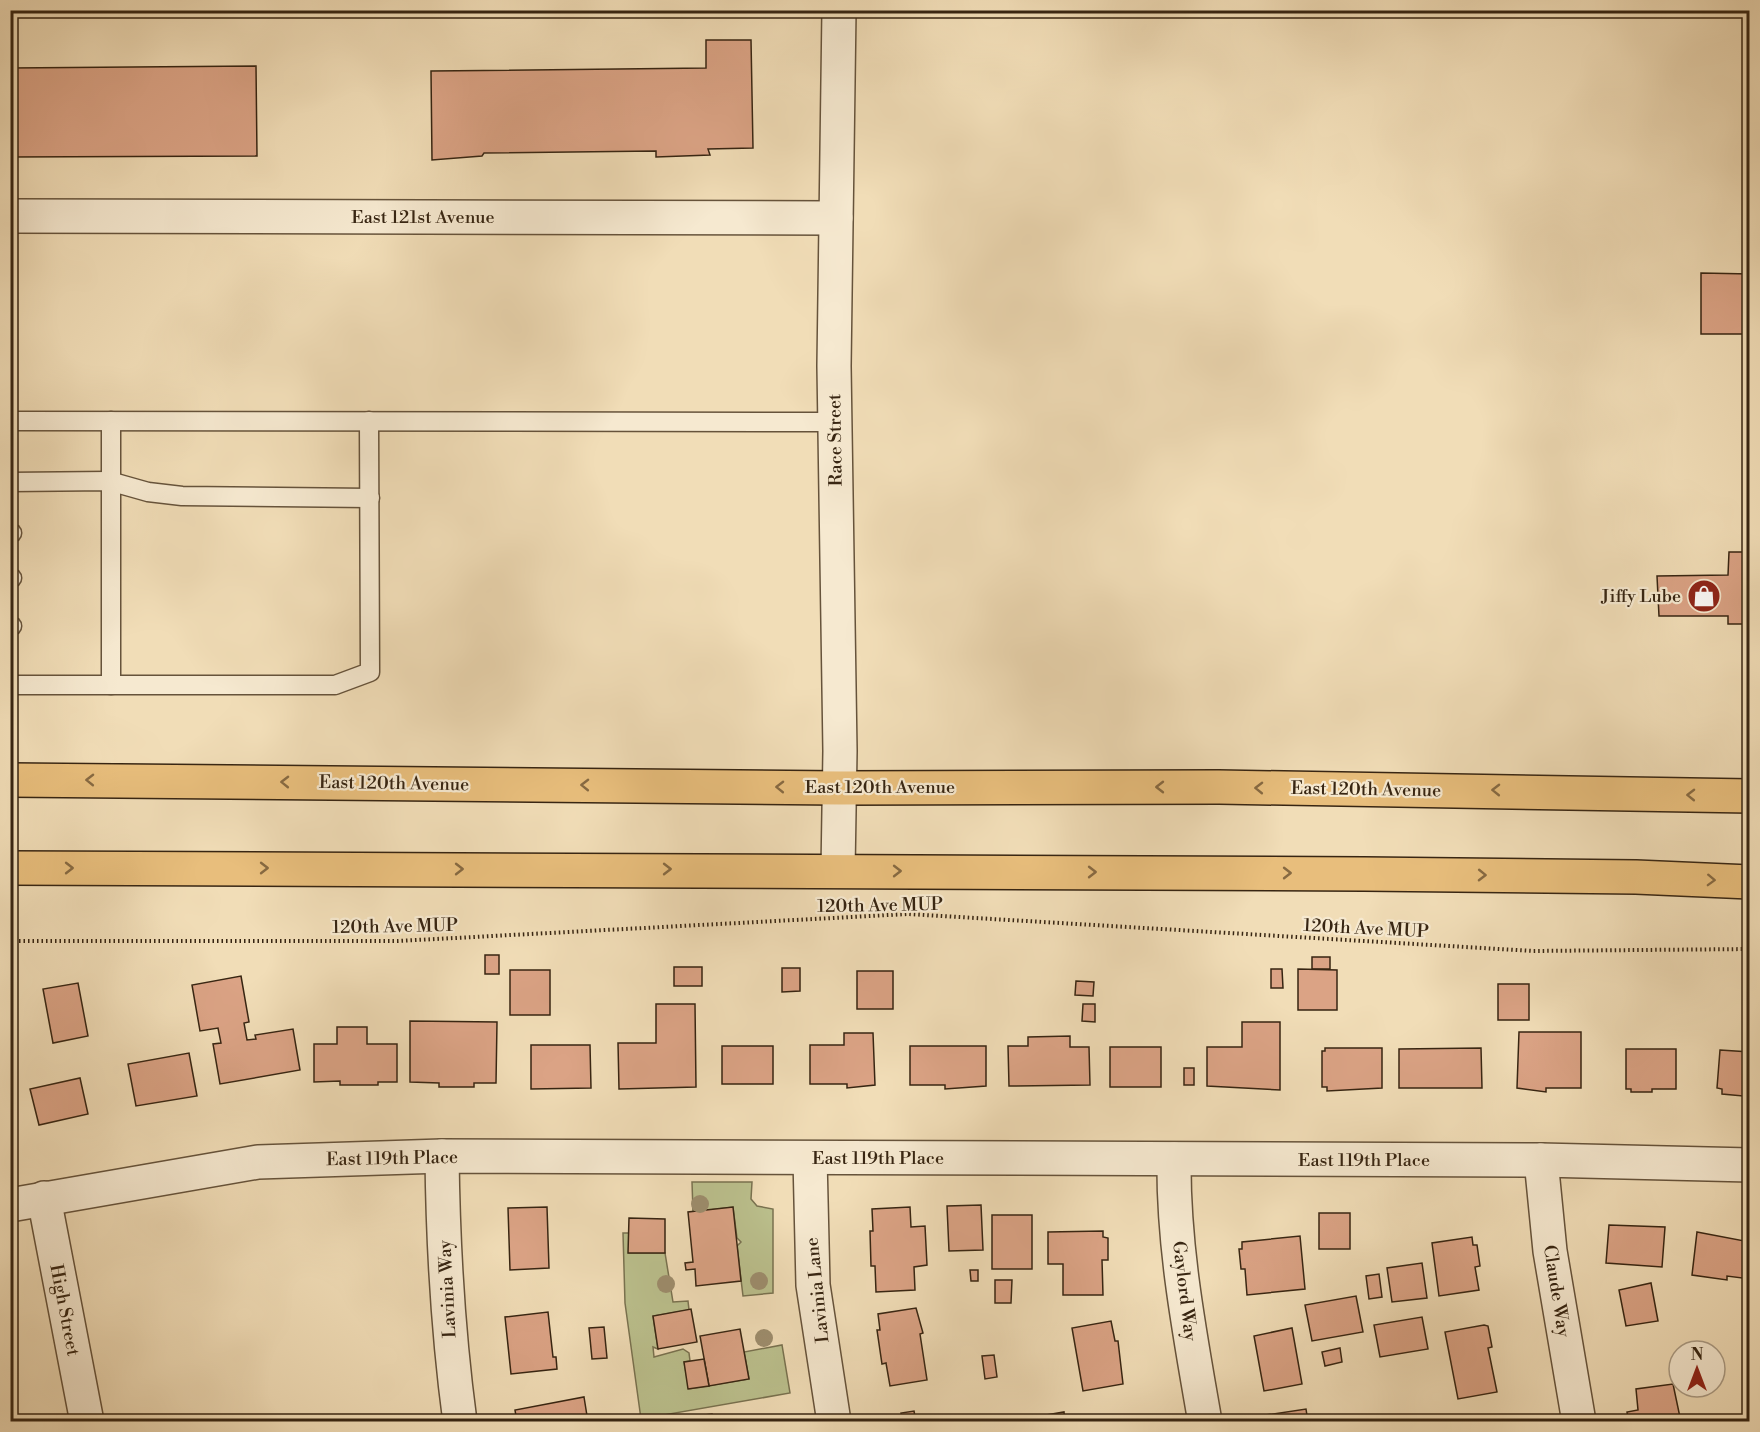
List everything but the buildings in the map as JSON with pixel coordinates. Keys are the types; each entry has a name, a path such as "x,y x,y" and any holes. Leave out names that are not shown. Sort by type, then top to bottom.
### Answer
{"main road":[{"name":"East 120th Avenue","path":"10,780 839,788 1219,787 1749,796"},
{"path":"10,867 838,870 1600,877 1749,882"}],"street":[{"name":"Race Street","path":"838,870 835,422 839,10"},
{"name":"East 121st Avenue","path":"10,216 836,218"},
{"name":"East 119th Place","path":"10,1205 258,1162 442,1156 1541,1160 1749,1164"},
{"name":"Lavinia Way","path":"442,1156 450,1353 460,1422"},
{"name":"Lavinia Lane","path":"810,1158 813,1285 834,1422"},
{"name":"Gaylord Way","path":"1174,1159 1173,1190 1186,1307 1205,1422"},
{"name":"Claude Way","path":"1541,1160 1550,1251 1579,1422"},
{"name":"High Street","path":"44,1198 87,1422"}],"lane":[{"path":"10,421 835,422"},
{"path":"111,421 110,481 103,533 103,578 111,685"},
{"path":"10,685 335,685 370,672 369,421"},
{"path":"10,482 110,481 148,492 182,496 370,498"}],"path":[{"name":"120th Ave MUP","path":"10,941 398,941 908,914 1533,951 1749,950"}],"green space":[{"path":"692,1182 752,1182 751,1199 757,1206 773,1209 773,1293 743,1296 737,1246 741,1242 737,1238 733,1207 693,1212"},
{"path":"623,1233 629,1233 629,1253 665,1253 673,1302 688,1301 689,1310 653,1316 658,1349 653,1347 654,1357 683,1349 689,1353 690,1361 684,1362 689,1389 749,1379 744,1352 782,1345 790,1393 641,1419 625,1303"}],"place":[{"name":"Jiffy Lube","path":"1704,596"}]}
